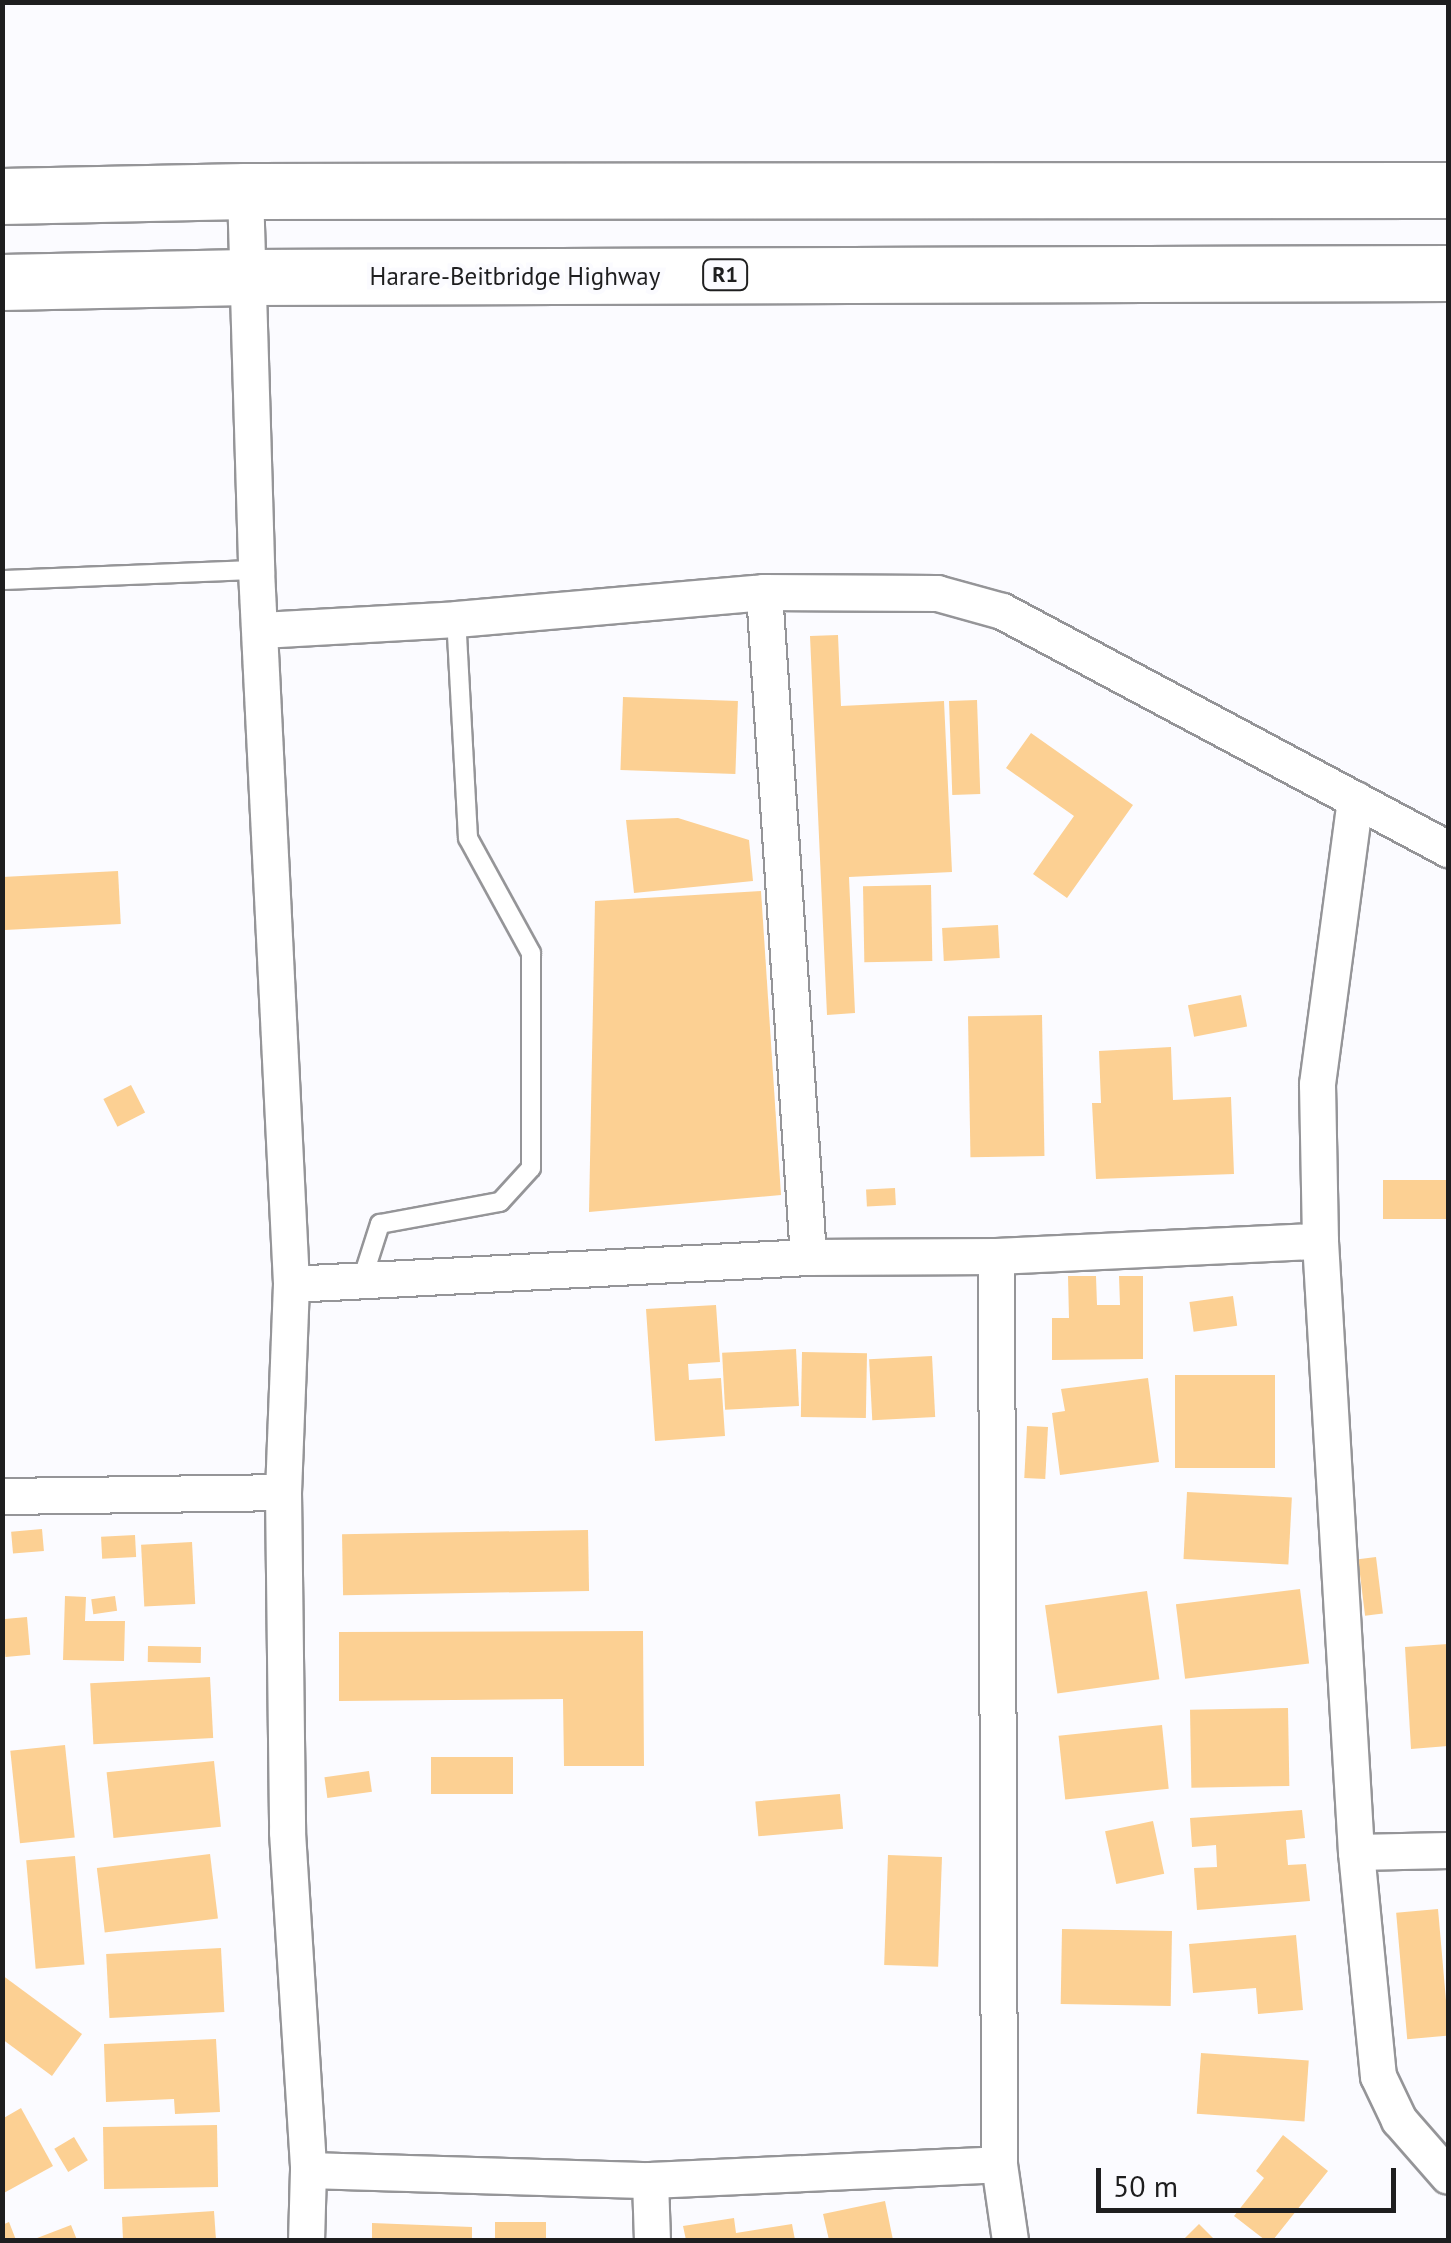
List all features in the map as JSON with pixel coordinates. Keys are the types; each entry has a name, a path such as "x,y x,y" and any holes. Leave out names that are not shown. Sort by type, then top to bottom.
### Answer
{"highway":[{"path":"2,196 1448,190"},
{"name":"Harare-Beitbridge Highway","path":"2,282 246,277 1448,272"}],"street":[{"path":"245,192 256,570 262,630 291,1284 283,1492 287,1832 308,2170 306,2240"},
{"path":"262,630 456,620 764,592 937,592 1002,610 1448,849"},
{"path":"764,592 808,1256"},
{"path":"1355,799 1317,1084 1320,1240 1356,1852 1378,2076 1399,2120 1448,2176"},
{"path":"291,1284 808,1256 996,1256 1320,1240"},
{"path":"996,1256 999,2164 1010,2240"},
{"path":"2,1496 283,1492"},
{"path":"1356,1852 1448,1850"},
{"path":"308,2170 650,2180 999,2164"},
{"path":"650,2180 652,2240"}],"lane":[{"path":"2,580 256,570"},
{"path":"362,1280 380,1224 500,1202 530,1168 531,953 468,838 456,620"}],"building":[{"path":"838,635 841,706 944,701 952,872 849,877 855,1013 827,1015 810,636"},
{"path":"623,697 738,701 735,774 620,770"},
{"path":"977,700 980,794 952,795 949,701"},
{"path":"1031,733 1133,805 1067,898 1033,874 1074,816 1006,768"},
{"path":"678,818 749,840 753,881 634,893 626,820"},
{"path":"118,871 121,924 5,930 2,877"},
{"path":"931,885 932,961 864,962 863,886"},
{"path":"761,891 781,1195 589,1212 595,901"},
{"path":"998,925 1000,958 944,961 942,928"},
{"path":"1241,995 1247,1026 1194,1037 1188,1005"},
{"path":"1042,1015 1044,1156 970,1157 968,1016"},
{"path":"1171,1047 1173,1100 1231,1097 1234,1174 1096,1179 1092,1103 1101,1103 1099,1051"},
{"path":"131,1085 145,1113 117,1127 103,1099"},
{"path":"1383,1180 1448,1180 1448,1219 1383,1219"},
{"path":"895,1188 896,1205 867,1206 866,1190"},
{"path":"1068,1276 1096,1276 1097,1305 1120,1305 1119,1276 1143,1276 1143,1359 1052,1360 1052,1318 1069,1318"},
{"path":"1233,1296 1237,1326 1194,1332 1189,1302"},
{"path":"716,1305 720,1362 688,1364 689,1380 721,1378 725,1436 655,1441 646,1309"},
{"path":"796,1349 799,1406 725,1410 722,1353"},
{"path":"802,1352 867,1353 866,1418 801,1417"},
{"path":"932,1356 935,1417 872,1420 869,1359"},
{"path":"1175,1375 1275,1375 1275,1468 1175,1468"},
{"path":"1148,1378 1159,1462 1060,1475 1052,1413 1065,1411 1061,1389"},
{"path":"1027,1426 1048,1427 1045,1479 1024,1478"},
{"path":"1187,1492 1292,1497 1288,1564 1183,1559"},
{"path":"42,1529 44,1551 13,1554 11,1532"},
{"path":"588,1530 589,1591 343,1595 342,1534"},
{"path":"135,1535 136,1557 102,1559 101,1537"},
{"path":"192,1542 195,1604 144,1607 141,1545"},
{"path":"1376,1557 1383,1614 1365,1616 1358,1559"},
{"path":"1300,1589 1309,1663 1185,1679 1176,1604"},
{"path":"1147,1591 1159,1679 1057,1693 1045,1605"},
{"path":"65,1596 86,1597 85,1621 125,1621 124,1661 63,1660"},
{"path":"115,1596 117,1611 93,1614 91,1599"},
{"path":"27,1617 30,1655 5,1657 2,1619"},
{"path":"643,1631 644,1766 564,1766 563,1699 339,1701 339,1632"},
{"path":"1448,1644 1448,1746 1411,1749 1405,1647"},
{"path":"148,1646 201,1647 201,1663 148,1662"},
{"path":"210,1677 213,1738 93,1744 90,1683"},
{"path":"1288,1708 1289,1786 1191,1788 1190,1710"},
{"path":"1162,1725 1169,1789 1065,1800 1059,1736"},
{"path":"65,1745 75,1837 20,1843 10,1751"},
{"path":"431,1757 513,1757 513,1794 431,1794"},
{"path":"214,1761 221,1827 113,1838 107,1772"},
{"path":"369,1771 372,1792 327,1798 324,1777"},
{"path":"840,1794 843,1829 758,1836 755,1801"},
{"path":"1302,1810 1305,1838 1286,1840 1288,1865 1306,1864 1310,1901 1197,1910 1194,1868 1217,1867 1216,1845 1192,1847 1190,1818"},
{"path":"1153,1821 1164,1874 1116,1884 1105,1831"},
{"path":"210,1854 218,1919 105,1932 97,1868"},
{"path":"888,1855 942,1857 938,1967 884,1965"},
{"path":"75,1856 84,1965 36,1969 26,1860"},
{"path":"1438,1909 1448,2036 1407,2039 1396,1913"},
{"path":"1062,1929 1172,1931 1171,2006 1061,2004"},
{"path":"1296,1935 1303,2010 1258,2014 1256,1988 1193,1993 1189,1944"},
{"path":"221,1948 224,2012 110,2018 106,1954"},
{"path":"2,1975 82,2034 52,2076 2,2039"},
{"path":"216,2039 220,2112 175,2114 174,2099 106,2102 104,2044"},
{"path":"1201,2053 1309,2061 1304,2121 1197,2114"},
{"path":"21,2108 53,2166 2,2194 2,2119"},
{"path":"217,2125 218,2187 104,2189 103,2127"},
{"path":"1283,2135 1328,2171 1273,2240 1265,2240 1234,2216 1264,2178 1256,2171"},
{"path":"74,2137 88,2160 68,2172 54,2149"},
{"path":"885,2201 893,2240 829,2240 823,2214"},
{"path":"214,2211 216,2240 123,2240 122,2217"},
{"path":"734,2218 736,2233 792,2224 795,2240 686,2240 683,2226"},
{"path":"9,2222 16,2240 2,2240 2,2225"},
{"path":"495,2222 546,2222 546,2240 495,2240"},
{"path":"372,2223 472,2227 472,2240 372,2240"},
{"path":"1199,2224 1215,2240 1183,2240"},
{"path":"71,2225 77,2240 32,2240"}]}
